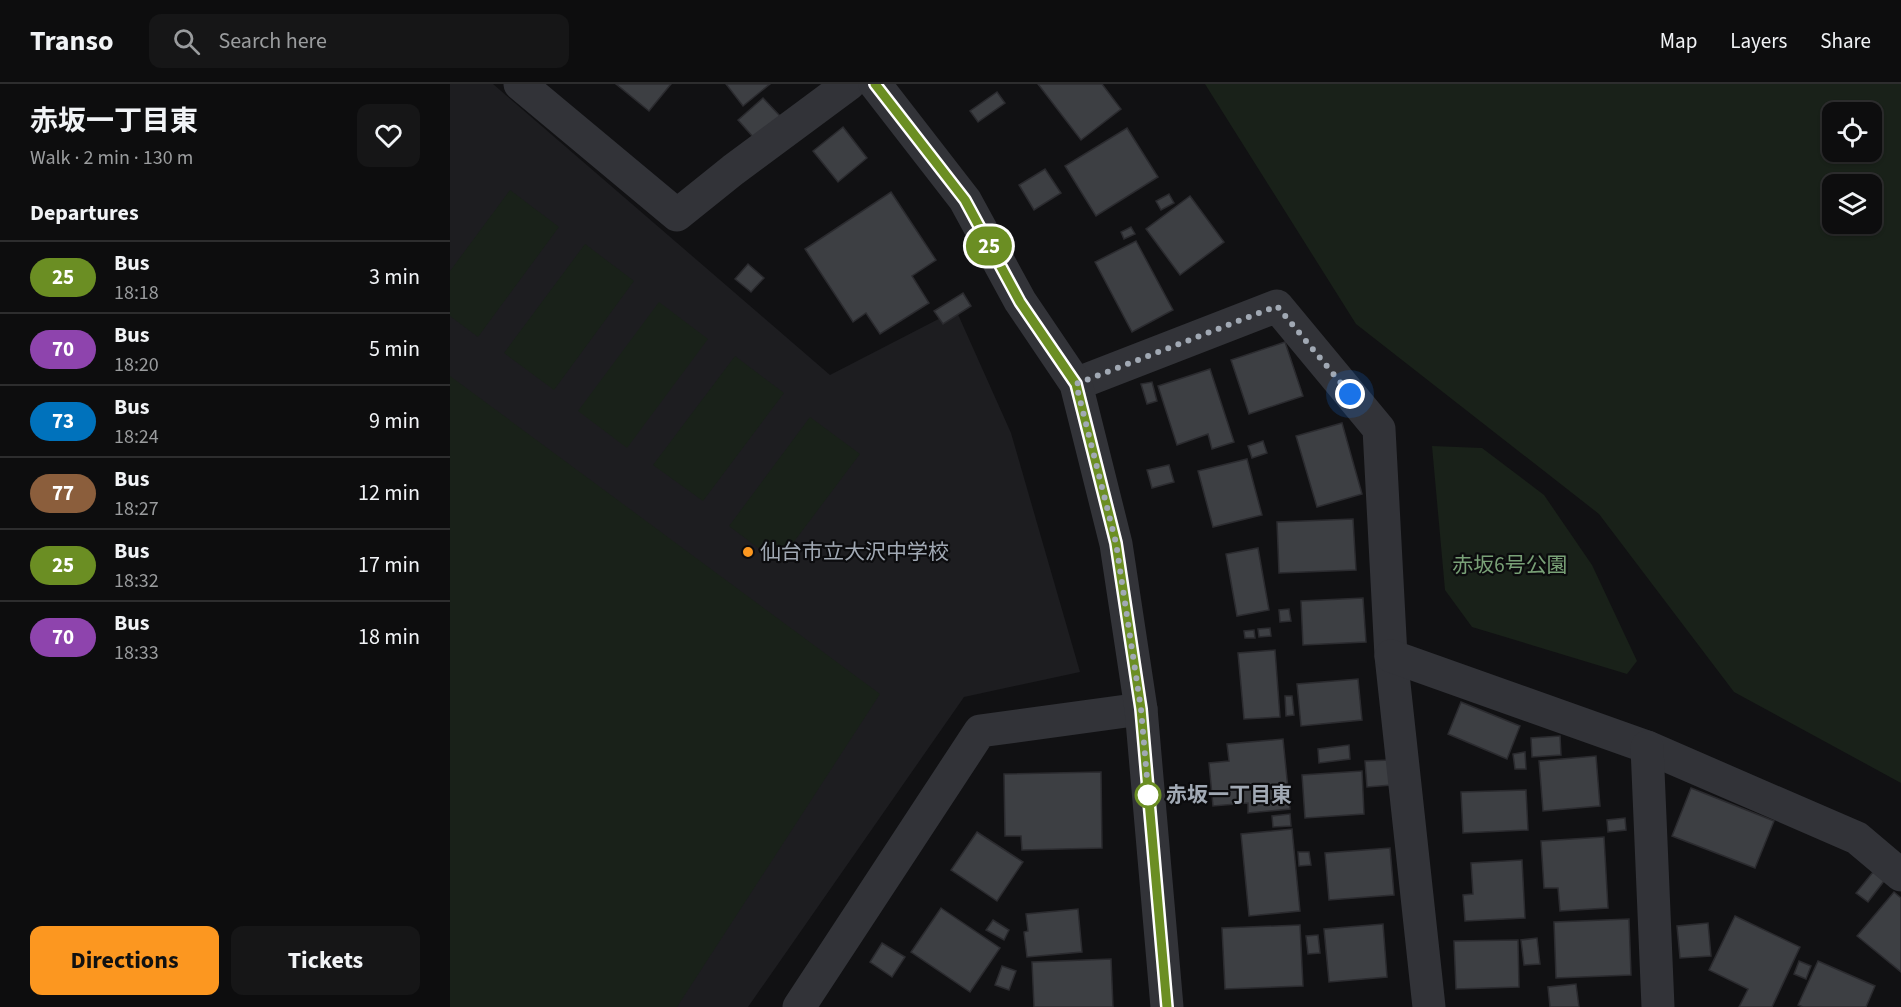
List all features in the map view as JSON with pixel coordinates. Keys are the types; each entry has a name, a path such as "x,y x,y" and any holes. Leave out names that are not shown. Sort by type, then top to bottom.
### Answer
{"street":[{"path":"520,84 677,215 732,170 849,84"},
{"path":"875,84 965,200 1020,302 1076,384 1116,543 1141,709 1167,1007"},
{"path":"1076,384 1277,306 1379,429 1391,656 1429,1007"},
{"path":"1391,656 1647,747 1857,838 1901,875"},
{"path":"799,1007 980,731 1141,709"},
{"path":"1647,747 1658,1007"}],"shaded area":[{"name":"仙台市立大沢中学校","path":"450,84 493,84 830,375 956,310 1011,433 1080,672 964,697 748,1007 450,1007"}],"green space":[{"path":"1205,84 1901,84 1901,783 1734,692 1599,514 1356,324"},
{"path":"510,190 559,227 478,337 450,316 450,271"},
{"path":"585,244 634,281 554,390 504,353"},
{"path":"659,302 708,339 627,448 578,411"},
{"path":"735,356 784,393 703,501 653,465"},
{"path":"450,376 880,694 677,1007 450,1007"},
{"path":"810,417 860,454 778,563 729,526"},
{"name":"赤坂6号公園","path":"1432,446 1482,448 1544,495 1592,565 1637,661 1627,674 1472,627 1445,590"}],"building":[{"path":"616,84 671,84 649,111"},
{"path":"726,84 770,84 743,106"},
{"path":"1038,84 1102,84 1121,109 1081,140"},
{"path":"997,92 1005,103 978,122 970,111"},
{"path":"763,98 780,116 754,138 738,120"},
{"path":"843,127 867,158 838,182 813,151"},
{"path":"1127,128 1158,177 1096,216 1065,166"},
{"path":"1045,169 1061,193 1034,210 1019,185"},
{"path":"891,192 936,260 912,276 929,303 880,334 866,313 853,322 805,249"},
{"path":"1169,194 1174,203 1161,210 1156,201"},
{"path":"1190,196 1224,242 1180,275 1146,229"},
{"path":"1131,227 1135,234 1124,239 1121,232"},
{"path":"1136,241 1173,310 1132,332 1095,262"},
{"path":"748,264 764,278 751,292 735,279"},
{"path":"963,293 971,306 943,324 934,311"},
{"path":"1285,342 1303,396 1249,414 1231,360"},
{"path":"1210,369 1234,442 1212,449 1208,434 1177,445 1158,386"},
{"path":"1152,382 1157,401 1147,404 1141,384"},
{"path":"1342,423 1362,494 1317,507 1296,436"},
{"path":"1263,441 1267,453 1252,458 1248,446"},
{"path":"1247,459 1262,515 1213,527 1198,471"},
{"path":"1169,465 1174,482 1152,488 1147,470"},
{"path":"1353,519 1356,570 1279,573 1277,522"},
{"path":"1258,548 1269,610 1237,616 1226,554"},
{"path":"1363,598 1366,642 1303,645 1301,601"},
{"path":"1289,609 1291,621 1280,622 1279,610"},
{"path":"1270,628 1271,636 1259,637 1258,629"},
{"path":"1254,630 1255,638 1245,638 1244,631"},
{"path":"1275,650 1280,717 1244,719 1238,653"},
{"path":"1358,679 1362,720 1301,726 1297,684"},
{"path":"1285,696 1292,696 1294,715 1286,716"},
{"path":"1461,702 1520,726 1507,759 1448,734"},
{"path":"1560,736 1561,755 1532,757 1531,738"},
{"path":"1283,739 1290,809 1248,813 1248,803 1213,806 1209,763 1229,761 1227,744"},
{"path":"1349,745 1350,759 1319,763 1318,749"},
{"path":"1525,752 1526,769 1515,769 1513,754"},
{"path":"1596,756 1600,806 1543,811 1539,761"},
{"path":"1390,760 1392,785 1367,787 1365,761"},
{"path":"1362,771 1364,814 1305,818 1302,775"},
{"path":"1101,772 1102,848 1022,850 1021,836 1005,836 1004,774"},
{"path":"1691,788 1774,821 1755,868 1672,836"},
{"path":"1526,790 1528,830 1463,833 1461,792"},
{"path":"1290,814 1291,826 1273,827 1272,816"},
{"path":"1625,818 1626,830 1608,832 1607,820"},
{"path":"1292,829 1300,911 1249,916 1241,834"},
{"path":"977,832 1023,862 997,901 951,870"},
{"path":"1604,837 1608,908 1560,911 1558,888 1544,888 1541,841"},
{"path":"1390,848 1394,895 1329,900 1325,853"},
{"path":"1298,852 1309,852 1311,865 1299,866"},
{"path":"1522,860 1525,918 1465,921 1463,895 1473,894 1471,863"},
{"path":"1873,872 1884,881 1868,902 1856,893"},
{"path":"1894,892 1901,898 1901,972 1857,936"},
{"path":"941,908 1000,948 970,992 911,952"},
{"path":"1078,909 1082,952 1027,957 1024,932 1028,931 1026,914"},
{"path":"1735,916 1800,947 1772,1007 1739,1007 1748,989 1709,970"},
{"path":"1629,919 1631,975 1556,978 1554,922"},
{"path":"993,920 1009,930 1004,940 986,930"},
{"path":"1708,923 1711,956 1680,958 1677,926"},
{"path":"1383,924 1387,977 1329,982 1324,929"},
{"path":"1300,925 1303,986 1225,989 1222,928"},
{"path":"1318,935 1320,953 1308,954 1306,936"},
{"path":"1537,938 1540,964 1524,965 1521,940"},
{"path":"1518,940 1519,987 1456,989 1454,941"},
{"path":"882,943 905,957 892,977 870,962"},
{"path":"1111,959 1113,1007 1034,1007 1032,962"},
{"path":"1799,961 1811,966 1806,979 1794,974"},
{"path":"1818,961 1875,986 1866,1007 1803,1007 1798,1005"},
{"path":"1002,966 1016,971 1009,990 995,985"},
{"path":"1576,984 1579,1007 1550,1007 1548,987"}],"bus line":[{"name":"25","path":"875,84 965,200 1020,302 1076,384 1116,543 1141,709 1167,1007"}],"place":[{"name":"仙台市立大沢中学校","path":"748,552"},
{"name":"赤坂一丁目東","path":"1148,795"}],"route":[{"path":"1148,795 1149,801 1141,709 1116,543 1076,384 1277,306 1350,394"}]}
